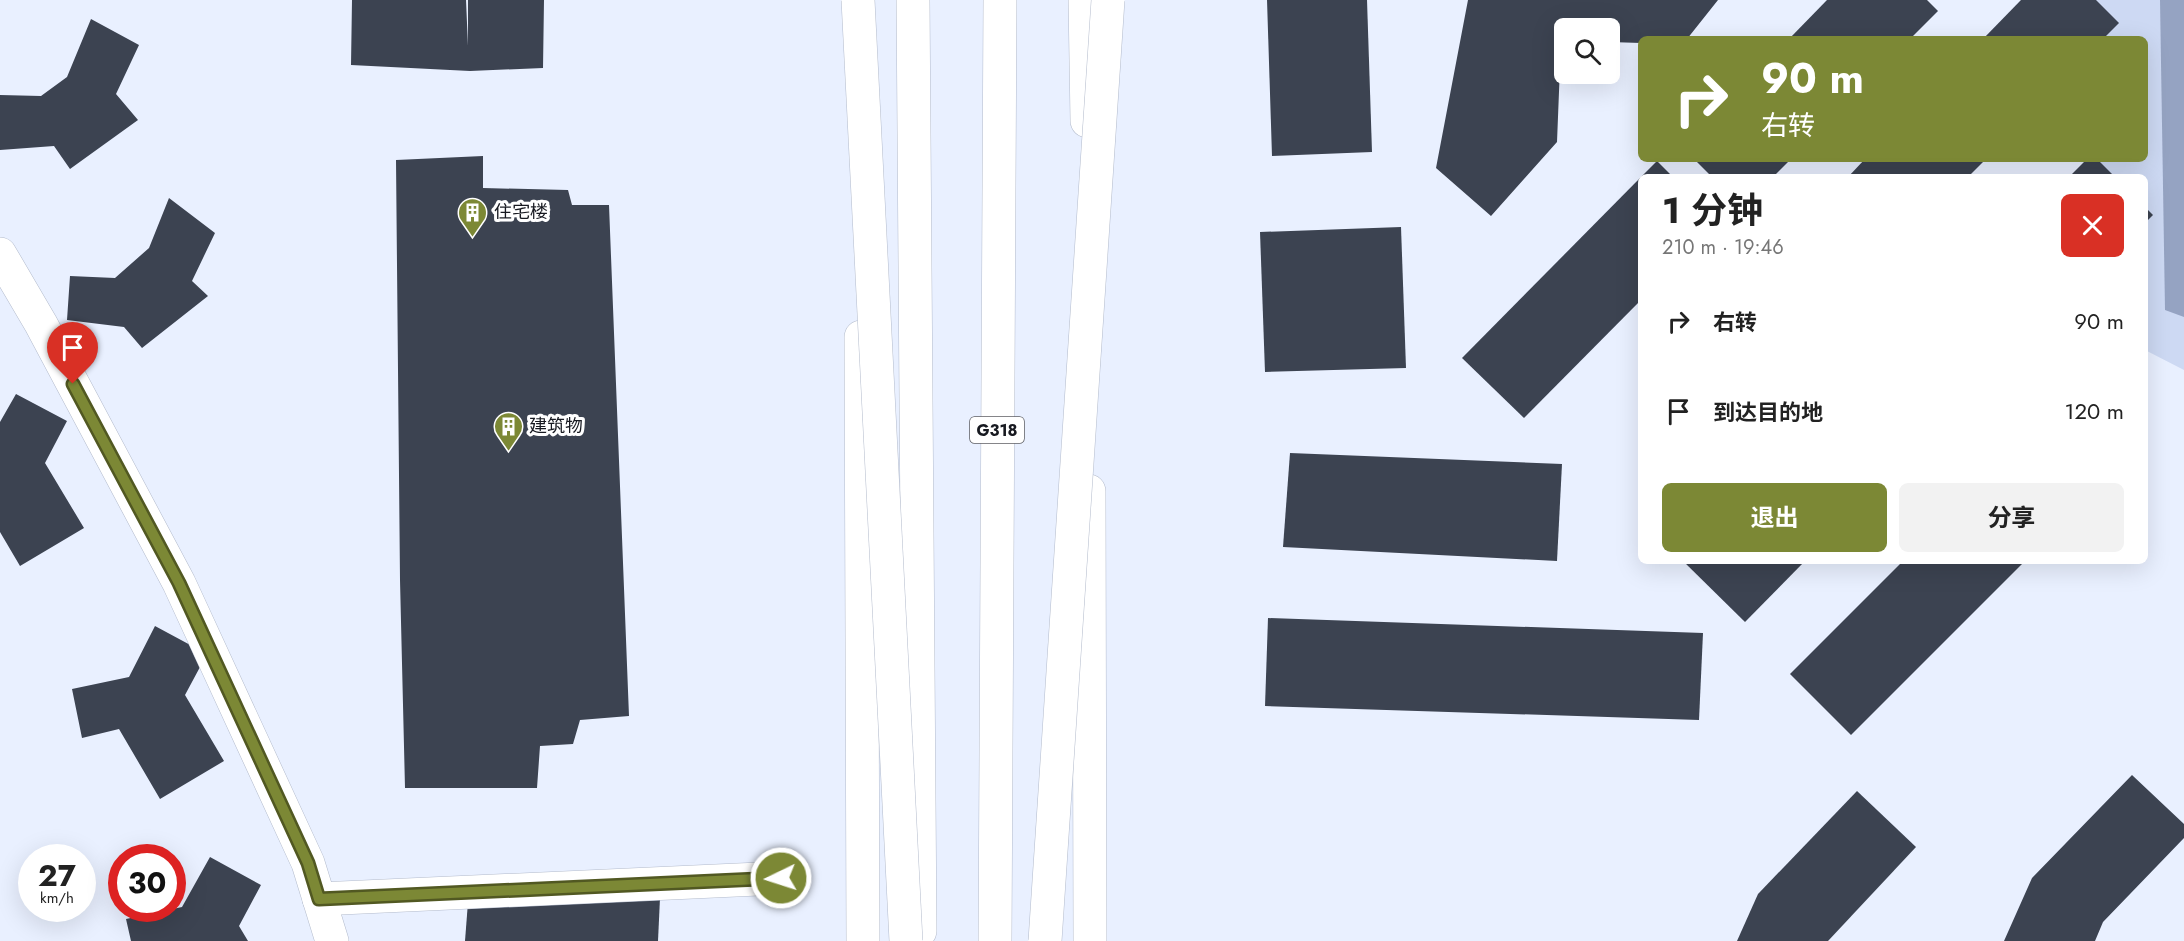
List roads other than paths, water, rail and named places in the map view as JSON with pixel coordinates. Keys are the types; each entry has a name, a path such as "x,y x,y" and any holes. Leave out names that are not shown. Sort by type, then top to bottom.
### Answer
{"main road":[{"path":"859,0 863,941"},
{"path":"859,0 906,941"},
{"path":"913,0 920,941"},
{"name":"G318","path":"995,941 1000,0"},
{"path":"1085,0 1090,941"},
{"path":"1045,941 1108,0"},
{"path":"0,254 41,324 179,583 308,863 332,941"},
{"path":"319,899 781,878"}],"place":[{"name":"住宅楼","path":"473,238"},
{"name":"建筑物","path":"508,452"}]}
